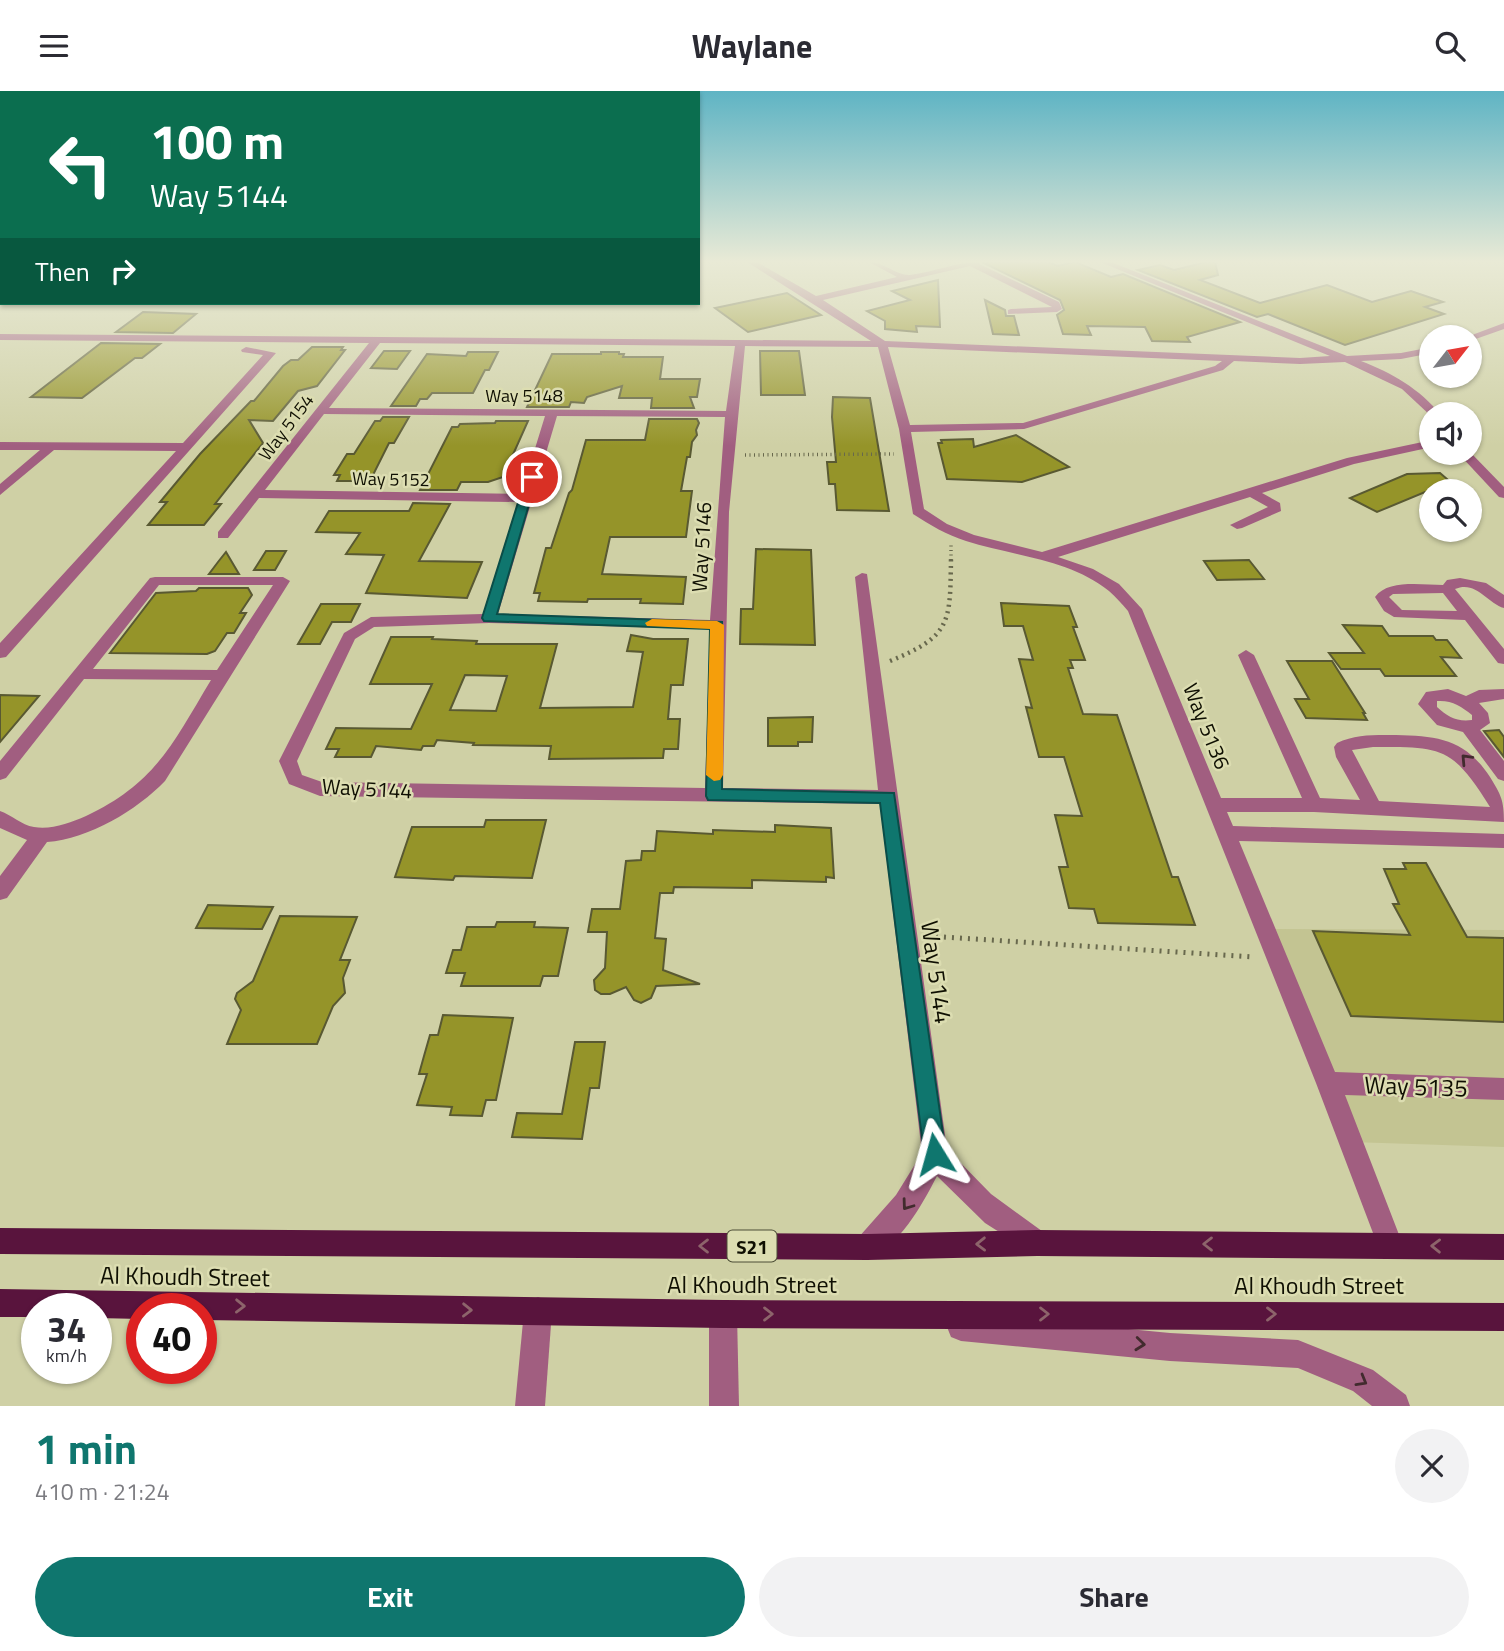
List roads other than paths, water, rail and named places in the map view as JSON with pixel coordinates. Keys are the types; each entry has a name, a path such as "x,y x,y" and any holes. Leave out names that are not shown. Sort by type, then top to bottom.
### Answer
{"main road":[{"name":"Al Khoudh Street","path":"0,1241 867,1247 1037,1243 1504,1247"},
{"name":"Al Khoudh Street","path":"0,1303 723,1314 1504,1317"}],"street":[{"path":"851,323 882,344"},
{"path":"1252,323 1329,355 1385,374 1406,387 1422,402"},
{"path":"1482,334 1504,327"},
{"path":"0,337 882,344 1230,359 1350,361 1419,353"},
{"name":"Way 5154","path":"223,535 377,339"},
{"name":"Way 5146","path":"714,796 717,625 726,456 729,414 740,343"},
{"name":"Way 5136","path":"882,344 905,429 918,511 929,520 952,530 1107,580 1124,594 1135,609 1328,1083 1390,1245"},
{"path":"0,348 270,351 271,354 0,653"},
{"path":"905,429 1024,426 1219,368 1230,359"},
{"name":"Way 5148","path":"319,411 729,414"},
{"path":"489,618 552,413"},
{"path":"0,446 188,447"},
{"path":"0,491 51,446"},
{"path":"1042,557 1351,461 1419,446"},
{"path":"1476,465 1504,494"},
{"path":"1237,525 1274,511 1275,506 1251,492"},
{"name":"Way 5152","path":"256,494 525,498"},
{"name":"Way 5144","path":"862,577 935,1154"},
{"path":"0,773 155,581 284,581 159,777 142,793 111,812 74,828 41,835 11,828 0,818"},
{"path":"1468,616 1399,614 1389,608 1382,597 1392,590 1447,589 1452,583 1474,584 1495,593 1504,604"},
{"path":"1447,589 1504,659"},
{"name":"Way 5144","path":"717,625 489,618 371,622 349,636 288,761 295,779 320,789 888,797"},
{"path":"1246,656 1314,804"},
{"path":"80,674 222,675"},
{"path":"1467,702 1479,696 1504,694"},
{"path":"1448,695 1467,702 1480,713 1481,723 1469,728 1450,725 1433,715 1426,704 1432,696 1448,695"},
{"path":"1469,728 1504,774"},
{"path":"1373,808 1345,757 1343,747 1364,741 1425,741 1454,748 1468,759 1504,815"},
{"path":"1215,805 1314,804 1504,815"},
{"path":"1226,833 1504,841"},
{"path":"0,892 41,835"},
{"name":"Way 5135","path":"1328,1083 1504,1089"},
{"path":"867,1247 896,1219 919,1188 935,1154 963,1188 998,1219 1037,1243"},
{"path":"530,1406 538,1311"},
{"path":"723,1314 724,1406"},
{"path":"828,1314 1170,1347 1298,1354 1363,1380 1395,1406"}]}
